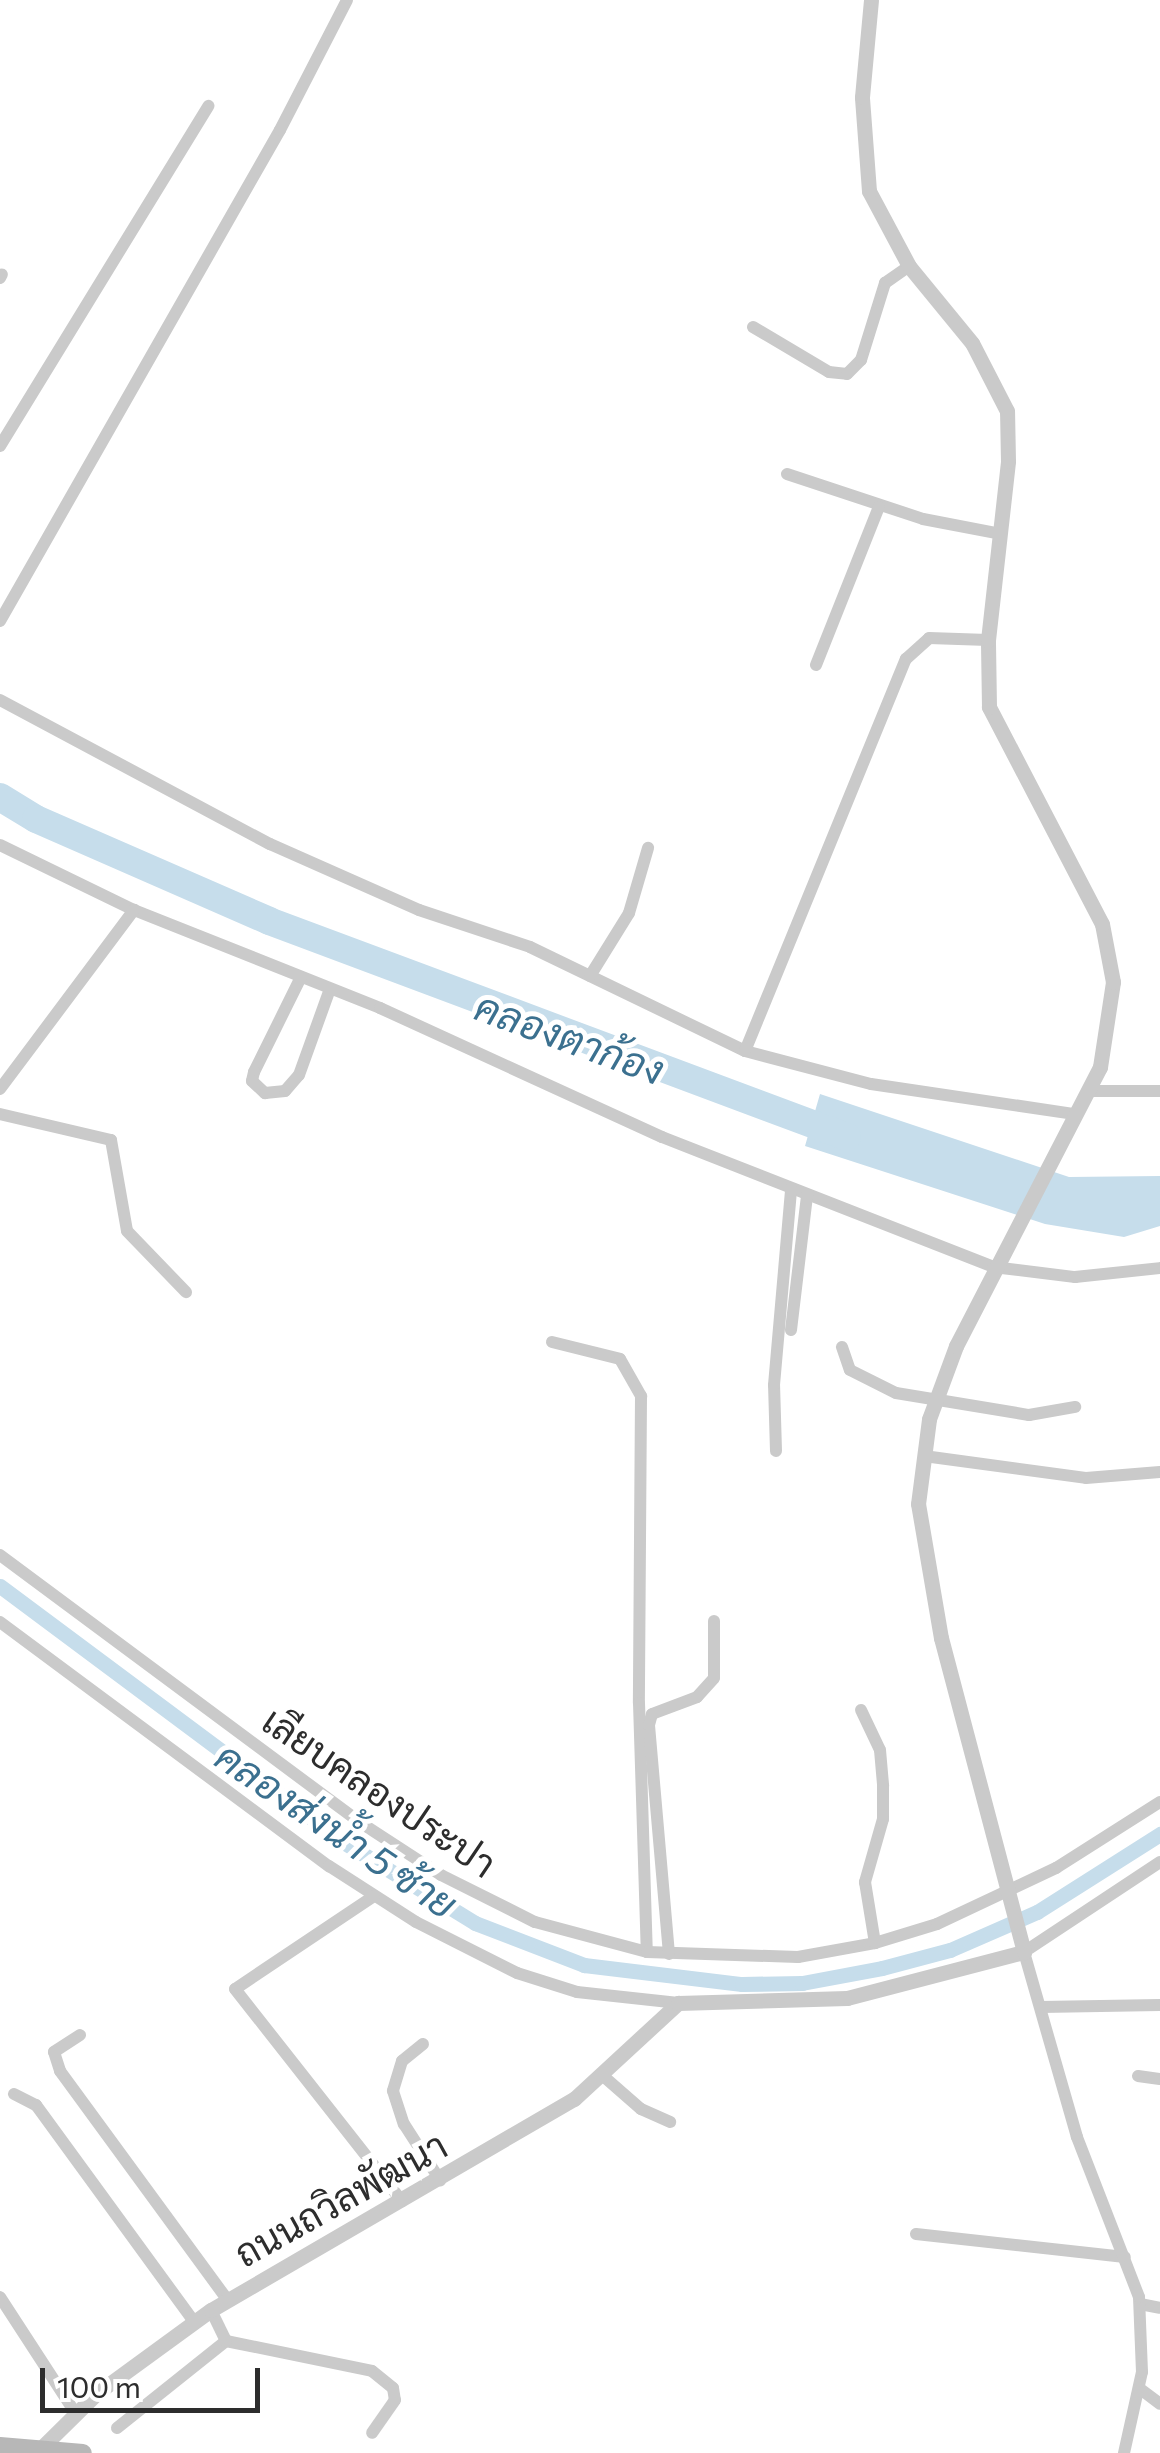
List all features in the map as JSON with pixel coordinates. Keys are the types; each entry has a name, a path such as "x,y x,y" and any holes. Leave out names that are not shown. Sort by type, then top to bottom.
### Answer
{"main road":[{"path":"2,2443 38,2451 83,2453"}],"street":[{"path":"0,621 271,147 347,0"},
{"path":"870,0 862,160 869,190 909,266 972,343 1007,411 1001,534 988,640 989,707 1003,744 1102,924 1112,966 1112,1012 1088,1091 1016,1219 936,1401 924,1456 919,1530 932,1596 1018,1933 1077,2137 1140,2304 1139,2388 1124,2453"},
{"path":"0,446 208,106"},
{"path":"753,327 828,372 847,374 861,360 885,283 909,266"},
{"path":"786,474 879,507 1001,534"},
{"path":"816,666 879,507"},
{"path":"745,1051 906,658 929,638 988,640"},
{"path":"0,700 270,844 590,976 745,1051 871,1084 1075,1114"},
{"path":"0,845 134,910 330,989 791,1189 993,1267 1075,1277 1160,1268"},
{"path":"590,976 629,913 648,848"},
{"path":"0,1089 134,910"},
{"path":"301,978 254,1072 252,1081 266,1094 285,1091 299,1075 330,989"},
{"path":"1088,1091 1160,1091"},
{"path":"0,1114 112,1140 127,1232 186,1292"},
{"path":"776,1451 774,1385 791,1189"},
{"path":"791,1330 807,1195"},
{"path":"552,1342 620,1359 641,1396 639,1703 648,1952"},
{"path":"842,1347 844,1362 866,1382 936,1401 1029,1414 1075,1407"},
{"path":"924,1456 1086,1478 1160,1472"},
{"name":"เลียบคลองประปา","path":"0,1555 358,1822 442,1875 535,1922 648,1952 798,1957 875,1942 937,1924 1008,1897 1160,1802"},
{"path":"668,1954 649,1725 652,1714 697,1697 714,1678 714,1621"},
{"path":"0,1622 374,1896 517,1972 578,1992 678,2003 847,1998 1024,1952 1160,1862"},
{"path":"861,1710 880,1750 883,1786 884,1819 865,1882 875,1942"},
{"path":"374,1896 235,1989 402,2201"},
{"name":"ถนนถวิลพัฒนา","path":"38,2451 74,2412 210,2310 518,2136 602,2076 678,2003"},
{"path":"1041,2007 1160,2006"},
{"path":"80,2035 54,2052 60,2072 227,2300"},
{"path":"423,2044 402,2060 393,2091 404,2124 440,2180"},
{"path":"602,2076 641,2109 670,2122"},
{"path":"1138,2076 1160,2080"},
{"path":"14,2094 36,2105 194,2322"},
{"path":"916,2234 1124,2257"},
{"path":"0,2297 74,2412"},
{"path":"1140,2304 1160,2308"},
{"path":"210,2310 226,2341"},
{"path":"117,2428 226,2341"},
{"path":"226,2341 372,2371 393,2388 395,2400 372,2433"},
{"path":"1139,2388 1160,2404"}],"water":[{"path":"820,1094 1069,1177 1160,1176 1160,1226 1124,1237 1045,1224 805,1146"}],"waterway":[{"name":"คลองตาก้อง","path":"0,797 36,819 269,921 847,1137"},
{"name":"คลองส่งน้ำ 5 ซ้าย","path":"0,1586 345,1843 475,1923 584,1965 742,1984 802,1983 882,1968 950,1950 1037,1912 1160,1834"}]}
